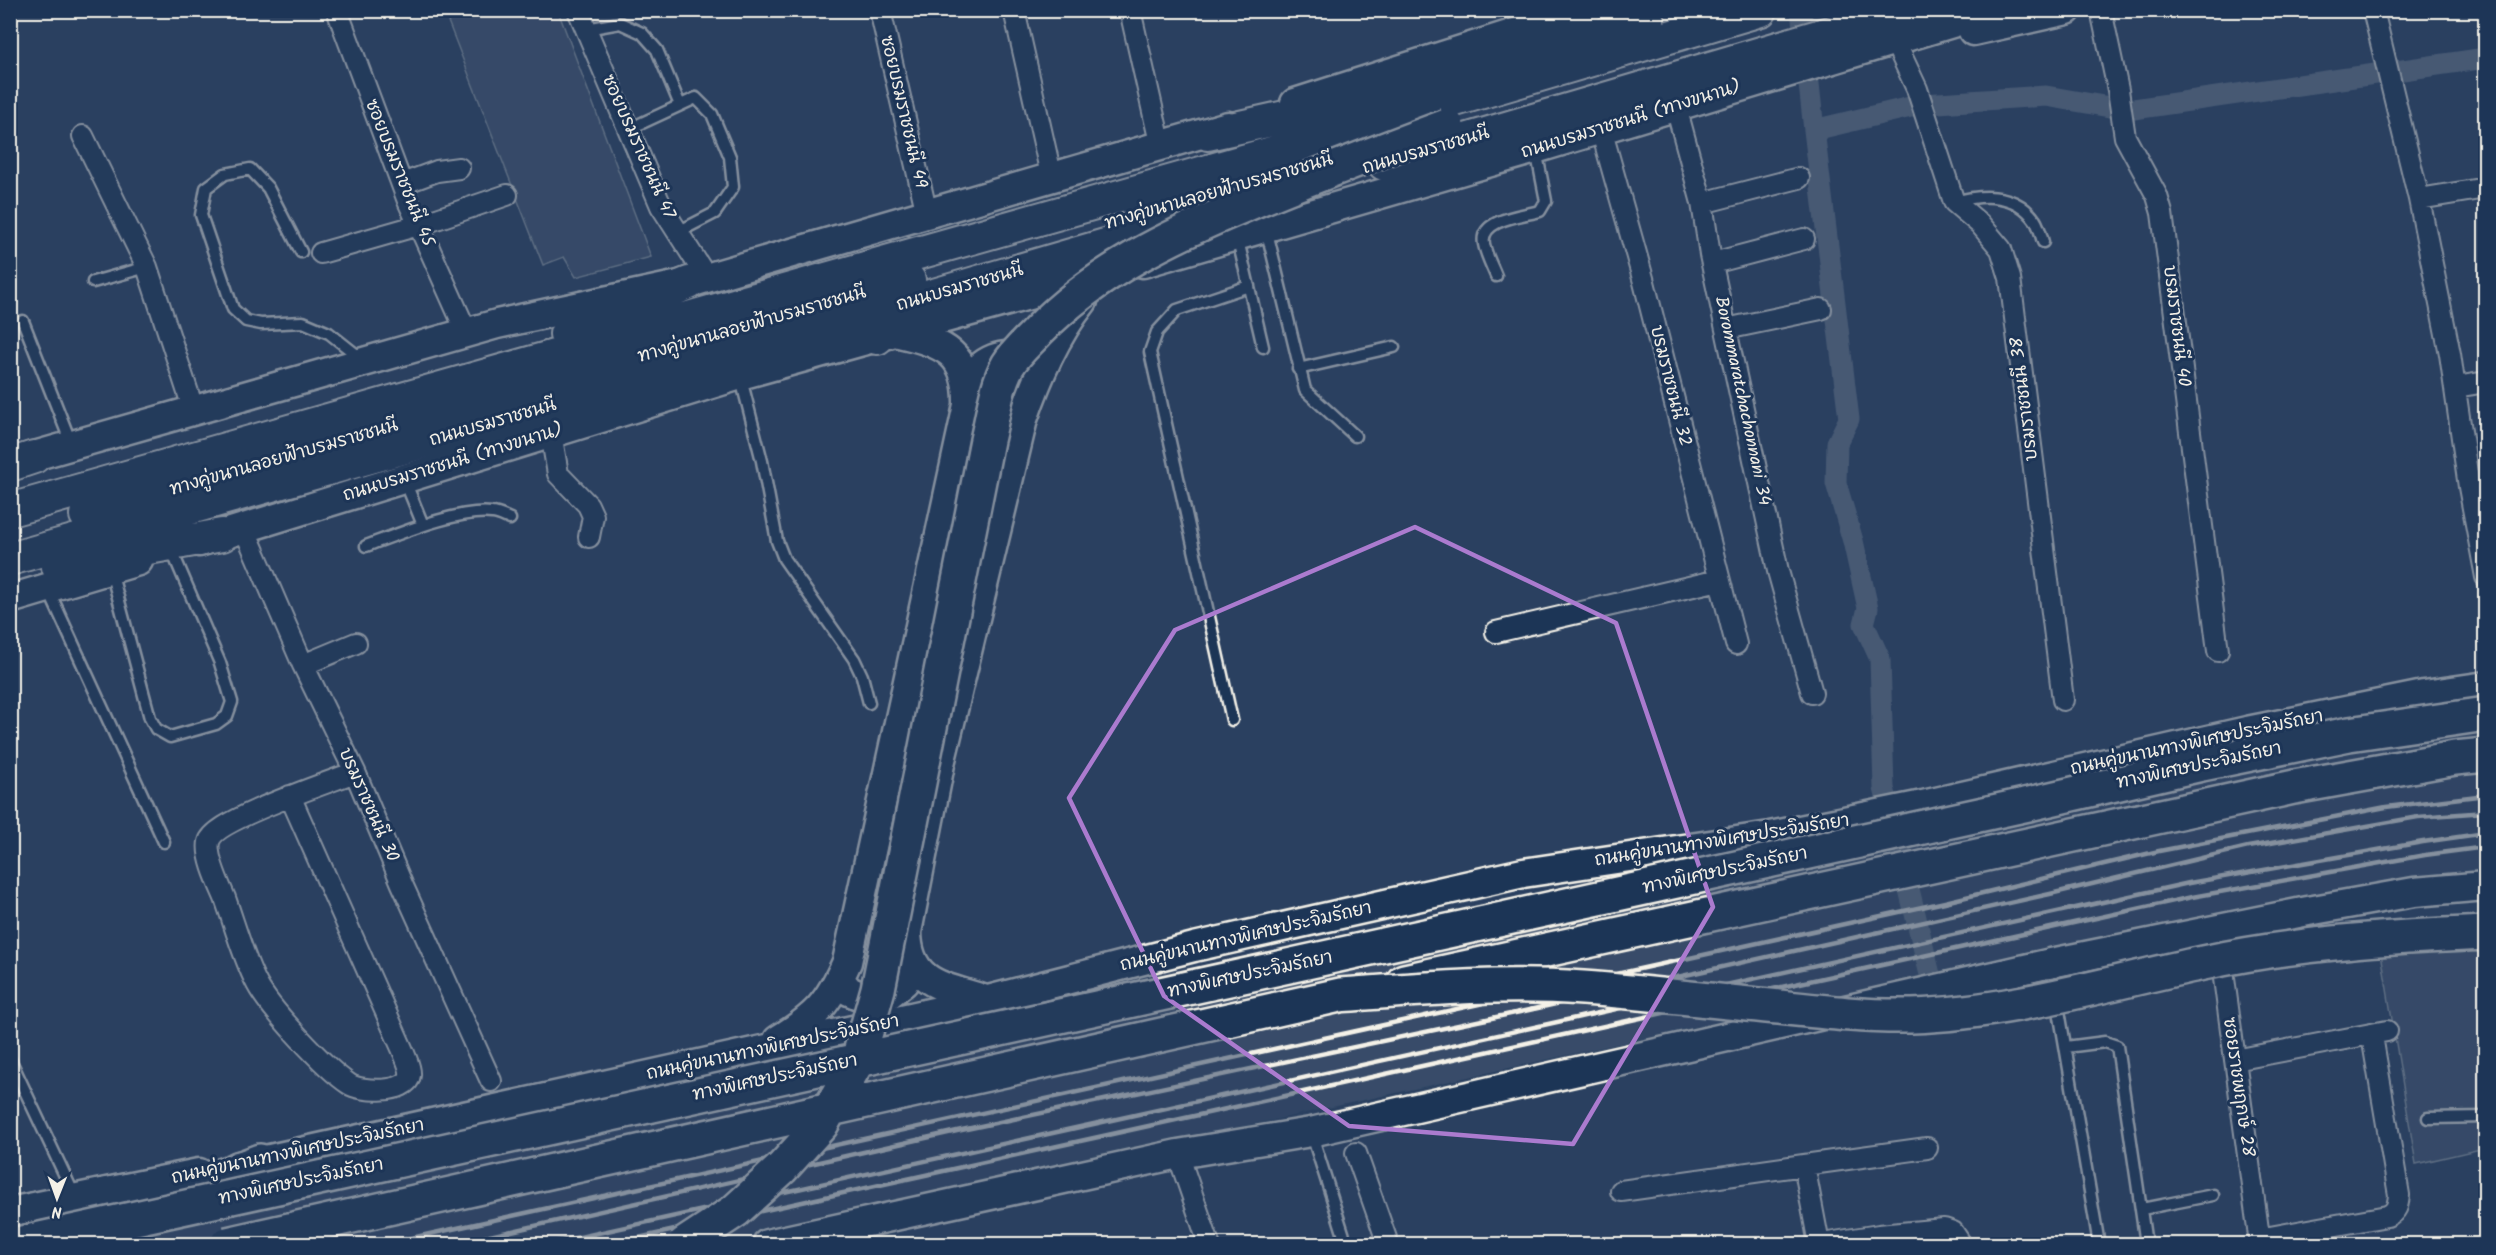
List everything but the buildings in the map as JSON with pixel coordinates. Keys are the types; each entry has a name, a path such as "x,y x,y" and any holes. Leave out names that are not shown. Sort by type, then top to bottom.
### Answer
{"highway":[{"path":"685,1245 735,1210 782,1168 821,1125 858,1060 878,989 987,440 1002,380 1014,357 1068,302 1143,251 1294,183 1447,126"},
{"name":"ทางพิเศษประจิมรัถยา","path":"16,1245 1993,812 2202,764 2349,734 2486,714"},
{"path":"227,1245 1340,995 2283,789 2455,758 2486,755"},
{"path":"1340,995 1463,985 1527,985 1855,1015 1935,1014 1968,1012 2032,1002 2206,962 2298,946 2384,937 2486,933"},
{"path":"26,1245 103,1221 260,1161"}],"main road":[{"path":"1208,134 1350,84 1587,10"},
{"path":"16,460 467,333 698,281 1208,134 1384,95 1685,10"},
{"name":"ทางคู่ขนานลอยฟ้าบรมราชชนนี","path":"10,510 1342,133 1761,10"},
{"name":"ทางคู่ขนานลอยฟ้าบรมราชชนนี","path":"10,536 1447,126 1838,10"},
{"name":"ถนนบรมราชชนนี","path":"10,558 922,299 1813,52 1907,10"},
{"path":"1895,42 1995,10"},
{"path":"1813,52 1995,28 2067,10"},
{"name":"ถนนบรมราชชนนี (ทางขนาน)","path":"1265,228 1676,107 1774,63"},
{"name":"ถนนบรมราชชนนี","path":"887,335 1265,228"},
{"path":"988,1000 935,984 920,975 912,963 907,932 940,764 1023,419 1038,377 1070,317 1105,274"},
{"path":"10,498 508,358 698,281"},
{"path":"887,335 922,299"},
{"path":"763,1050 804,1024 819,1011 834,991 847,962 968,405 968,383 959,362 946,348 928,339 887,335"},
{"name":"ถนนบรมราชชนนี (ทางขนาน)","path":"10,599 740,375 887,335"},
{"path":"968,383 974,372 997,357 1018,357 1032,366 1038,377"},
{"path":"10,580 92,558 233,531"},
{"name":"ถนนคู่ขนานทางพิเศษประจิมรัถยา","path":"10,1212 260,1161 988,1000 1194,947 1523,873 1747,840 1840,822 2235,734 2424,695 2486,686"},
{"path":"767,1245 1178,1154 1311,1132 2050,963 2414,892 2486,886"},
{"path":"2308,911 2363,927 2486,946"},
{"path":"839,979 849,991 862,997 889,994 904,982 912,963"}],"street":[{"name":"ซอยบรมราชชนนี 45","path":"337,10 402,184 467,333"},
{"name":"ซอยบรมราชชนนี 49","path":"880,10 927,214"},
{"path":"1014,10 1052,179"},
{"path":"1130,10 1161,147"},
{"name":"บรมราชชนนี 40","path":"2101,10 2124,129 2132,152 2157,196 2162,213 2218,651"},
{"path":"2373,10 2419,199 2456,387 2479,554 2485,573"},
{"name":"ซอยบรมราชชนนี 47","path":"582,20 661,206 678,232 698,281"},
{"path":"1895,42 1917,89 1954,202"},
{"name":"Borommaratchachonnani 34","path":"1676,107 1702,203 1710,255 1778,571 1812,693"},
{"name":"บรมราชชนนี 32","path":"1601,129 1644,282 1736,644"},
{"path":"83,136 147,267 194,411"},
{"path":"402,184 437,171 459,168"},
{"path":"1702,203 1799,178"},
{"path":"2419,199 2486,188"},
{"path":"321,254 419,225 507,195"},
{"name":"บรมราชชนนี 38","path":"1954,202 1980,224 2001,249 2010,278 2062,700"},
{"path":"1713,263 1804,240"},
{"path":"1726,329 1821,309"},
{"path":"2456,387 2486,382"},
{"path":"551,433 558,474 588,505 593,516 589,537"},
{"name":"บรมราชชนนี 30","path":"233,531 355,771 402,884 491,1081"},
{"path":"1496,632 1719,580"},
{"path":"303,665 356,643"},
{"path":"290,796 404,1053 411,1073 409,1079 398,1087 366,1089 351,1086 336,1074 276,1011 257,984 222,891 209,842 214,833 227,823 290,796 325,785 355,771"},
{"name":"ซอยราชพฤกษ์ 28","path":"2217,929 2260,1242"},
{"path":"2235,1060 2379,1033 2399,1195 2395,1211 2387,1216 2260,1242"},
{"path":"1621,1191 1928,1148"},
{"path":"1356,1153 1388,1245"},
{"path":"1178,1154 1209,1245"},
{"path":"1804,1165 1820,1245 1879,1235 1944,1229 1953,1232 1961,1245"}],"lane":[{"path":"582,20 620,23 642,33 657,50 680,105"},
{"path":"629,129 696,98 712,114 730,157 733,187 715,213 678,232"},
{"path":"1496,276 1484,242 1485,231 1490,224 1540,211 1546,201 1536,149"},
{"path":"301,252 268,188 250,169 225,174 206,188 201,215 233,309 246,321 303,322 329,333 366,362"},
{"path":"1954,202 1978,195 2002,197 2019,204 2036,221 2043,242"},
{"path":"1265,228 1305,390 1355,436"},
{"path":"1237,236 1263,347"},
{"path":"93,282 147,267"},
{"path":"1232,720 1150,352 1157,332 1177,310 1249,286"},
{"path":"23,321 72,446"},
{"path":"1298,369 1395,347"},
{"path":"740,375 762,461 777,541 784,559 854,659 862,676 869,703"},
{"path":"404,478 423,525"},
{"path":"366,546 423,525 473,514 494,513 510,519"},
{"path":"110,570 150,718 156,729 170,737 216,724 227,716 232,702 220,663 172,551"},
{"path":"48,588 164,842"},
{"path":"2050,963 2100,1245"},
{"path":"2066,1047 2105,1042 2117,1046 2146,1245"},
{"path":"10,1059 75,1198"},
{"path":"2428,1118 2486,1117"},
{"path":"1311,1132 1345,1239"},
{"path":"2142,1209 2213,1195"}],"highlighted area":[{"path":"1415,527 1616,623 1713,907 1573,1144 1349,1126 1164,996 1069,798 1175,630"}],"shaded area":[{"path":"444,11 558,11 651,257 576,277 564,257 543,265"},
{"path":"2485,730 2485,873 2435,877 2252,907 709,1244 107,1244 2124,797 2469,731"},
{"path":"2449,948 2485,953 2485,1148 2416,1164 2381,953"}],"waterway":[{"path":"1801,10 1814,130 1923,104 2046,96 2127,110 2486,58"},
{"path":"1814,130 1849,419 1837,443 1836,483 1853,541 1868,608 1864,624 1880,659 1884,788 1937,1003"}],"railway":[{"path":"384,1244 1945,902 2159,851 2386,807 2486,795"},
{"path":"454,1244 957,1131 1520,1012 2050,894 2248,847 2418,817 2486,812"},
{"path":"548,1244 2189,883 2486,833"},
{"path":"611,1244 2192,897 2425,855 2486,847"}]}
